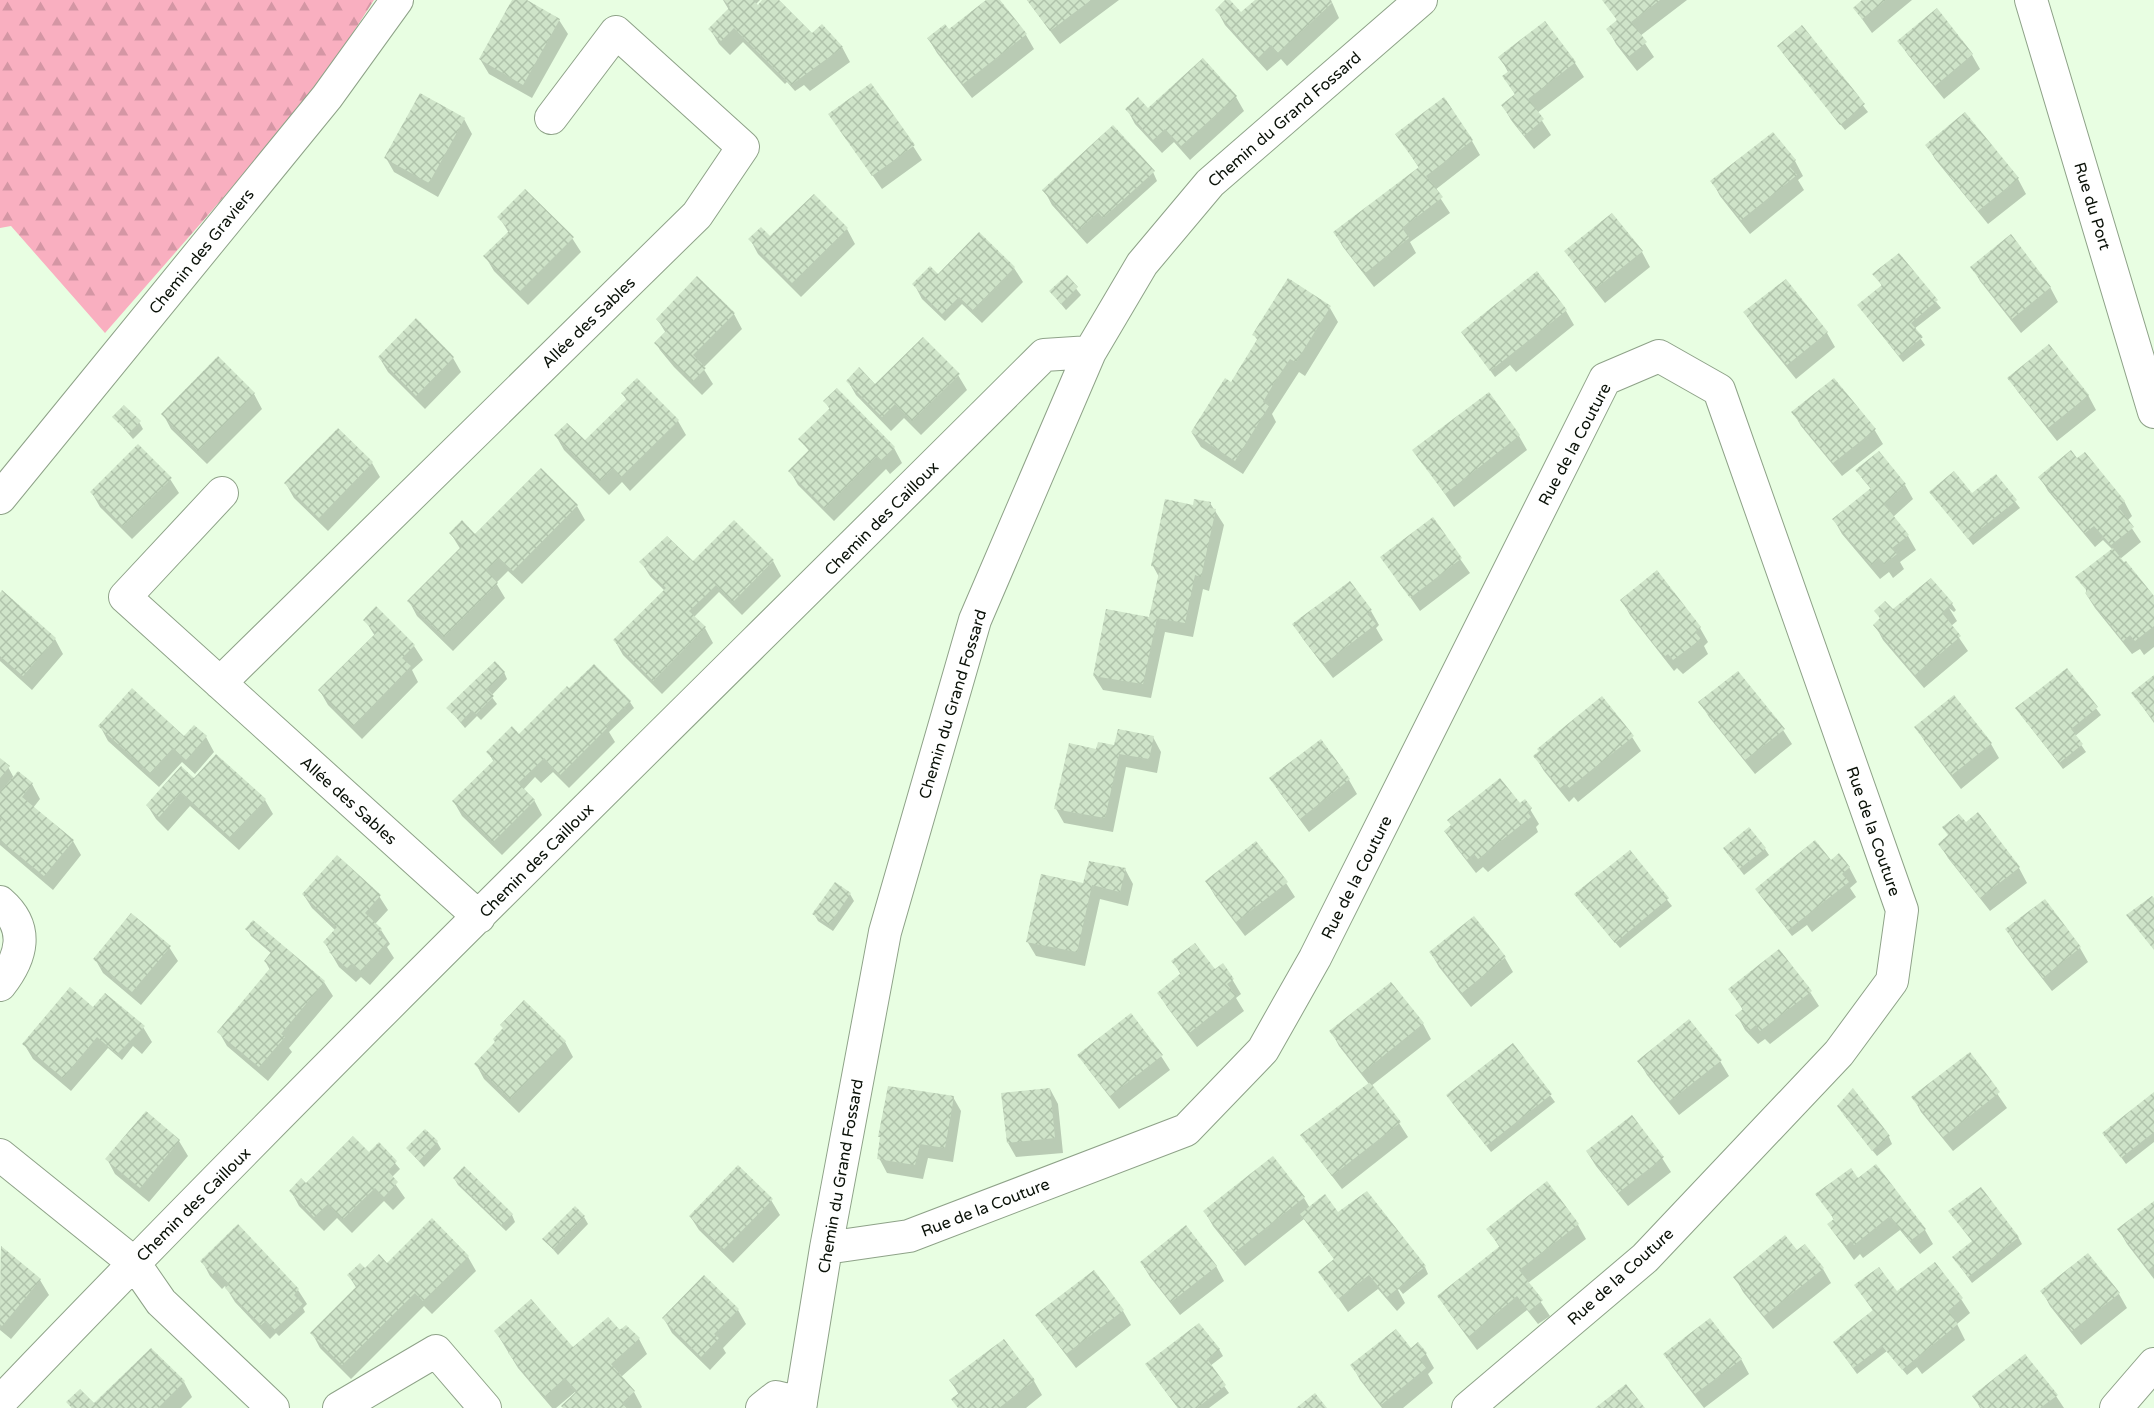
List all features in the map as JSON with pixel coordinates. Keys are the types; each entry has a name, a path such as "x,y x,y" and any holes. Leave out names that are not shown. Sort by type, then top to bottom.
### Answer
{"street":[{"name":"Chemin des Graviers","path":"0,498 327,97 397,0"},
{"name":"Chemin du Grand Fossard","path":"800,1406 826,1248 885,932 971,631 1090,352 1142,264 1210,183 1421,0"},
{"name":"Rue du Port","path":"2031,0 2154,412"},
{"name":"Allée des Sables","path":"220,683 697,215 743,147 616,32 551,118"},
{"name":"Chemin des Cailloux","path":"0,1402 134,1263 479,917 1044,355 1090,352"},
{"name":"Rue de la Couture","path":"826,1248 909,1236 1186,1130 1263,1050 1315,958 1605,379 1659,356 1719,390 1902,910 1892,981 1839,1053 1645,1258 1468,1408"},
{"name":"Allée des Sables","path":"222,493 125,597 479,917"},
{"path":"0,903 12,912 21,938 14,968 0,985"},
{"path":"0,1155 134,1263 162,1302 273,1408"},
{"path":"339,1408 436,1351 485,1408"},
{"path":"2116,1408 2154,1364"},
{"path":"762,1408 776,1397 800,1406"}],"green space":[{"path":"0,0 374,0 312,96 105,333 11,226 0,228"}],"building":[{"path":"512,0 527,0 560,19 523,85 479,59"},
{"path":"724,0 753,0 758,5 762,0 779,0 812,33 822,24 843,47 791,85 734,28 721,41 708,29 730,7"},
{"path":"986,0 1000,0 1027,34 963,84 927,38 945,24 949,29"},
{"path":"1027,0 1091,0 1050,31"},
{"path":"1225,0 1230,0 1241,12 1255,0 1329,0 1332,3 1278,53 1271,45 1258,58 1215,10"},
{"path":"1602,0 1660,0 1631,22 1647,42 1628,57 1606,29 1617,20"},
{"path":"1862,0 1886,0 1862,19 1853,8"},
{"path":"1937,8 1973,54 1935,86 1897,41"},
{"path":"1545,21 1576,62 1528,99 1544,119 1524,136 1501,105 1515,94 1502,76 1509,71 1498,57"},
{"path":"1802,25 1865,104 1840,125 1777,46"},
{"path":"1203,58 1237,96 1181,146 1165,129 1153,140 1125,109 1138,97 1148,108"},
{"path":"871,83 915,145 872,176 828,114"},
{"path":"420,93 465,118 429,183 384,158"},
{"path":"1444,97 1473,140 1426,176 1443,197 1402,228 1409,238 1364,274 1333,232 1419,167 1395,134"},
{"path":"1965,112 2019,178 1978,211 1925,145"},
{"path":"1113,125 1155,171 1103,218 1098,212 1078,231 1042,190"},
{"path":"1773,132 1796,160 1789,166 1797,175 1741,220 1710,181"},
{"path":"525,189 574,237 519,292 483,256 510,230 497,217"},
{"path":"814,194 848,228 792,283 748,239 761,227 770,236"},
{"path":"1612,213 1643,251 1595,289 1564,251"},
{"path":"979,232 1015,267 973,310 959,297 942,314 912,284 930,266 938,274"},
{"path":"2011,234 2051,287 2012,319 1970,267"},
{"path":"1899,253 1938,300 1911,323 1923,337 1899,356 1857,305 1882,285 1872,274"},
{"path":"1537,271 1567,310 1490,371 1461,332"},
{"path":"1067,275 1078,287 1061,304 1049,291"},
{"path":"697,276 735,313 693,355 706,368 693,381 654,343 667,330 656,319"},
{"path":"1288,278 1331,306 1296,362 1290,359 1274,383 1263,402 1269,406 1235,461 1191,432 1225,378 1231,382 1258,338 1252,335"},
{"path":"1786,279 1828,332 1787,365 1743,312"},
{"path":"416,318 454,357 416,396 378,357"},
{"path":"923,337 960,374 912,421 895,404 882,417 846,381 859,367 875,384"},
{"path":"2049,344 2089,395 2048,428 2007,378"},
{"path":"218,356 255,393 198,451 161,414"},
{"path":"637,378 679,420 621,477 613,468 600,481 554,435 567,423 585,440 627,399 621,393"},
{"path":"1834,378 1876,429 1833,463 1791,412"},
{"path":"837,388 895,447 881,460 877,456 825,508 788,471 809,450 798,439 830,408 823,401"},
{"path":"1489,392 1520,435 1445,494 1412,450"},
{"path":"124,405 141,421 129,433 112,417"},
{"path":"338,428 373,462 319,518 284,483"},
{"path":"138,444 172,478 123,526 90,492"},
{"path":"2071,450 2077,458 2085,452 2125,501 2118,507 2134,527 2111,545 2094,526 2085,533 2038,477"},
{"path":"1879,451 1906,484 1884,504 1909,535 1892,548 1897,554 1884,564 1879,558 1871,565 1832,519 1871,488 1855,470"},
{"path":"541,468 578,505 513,571 499,558 486,570 498,583 444,637 407,601 462,546 449,533 462,520 475,534"},
{"path":"1954,471 1972,493 1996,474 2017,500 1968,539 1929,492"},
{"path":"1165,499 1193,505 1194,499 1211,502 1210,508 1216,509 1201,577 1195,575 1185,623 1157,618 1143,684 1093,676 1106,609 1149,617 1160,568 1151,566"},
{"path":"1433,517 1462,558 1410,598 1380,557"},
{"path":"734,520 774,560 733,602 716,585 689,611 706,627 653,681 613,640 666,588 639,562 667,536 693,561"},
{"path":"2113,548 2154,596 2154,626 2135,641 2130,635 2123,641 2075,577"},
{"path":"1657,570 1701,627 1695,632 1701,639 1673,660 1668,654 1664,657 1620,600"},
{"path":"1931,578 1953,603 1942,613 1961,636 1915,675 1873,625 1880,618 1874,611 1885,601 1893,609"},
{"path":"1350,581 1372,610 1367,614 1376,624 1323,665 1292,624"},
{"path":"2,590 56,638 23,676 0,656 0,593"},
{"path":"376,606 415,645 402,658 411,666 353,726 318,690 376,633 363,620"},
{"path":"495,661 505,672 487,689 494,696 476,714 472,710 461,722 446,708"},
{"path":"594,664 631,701 560,775 544,758 518,783 535,800 493,842 452,801 494,760 486,752 512,726 519,734 567,686 569,688"},
{"path":"2067,668 2098,707 2071,729 2083,744 2059,763 2015,708"},
{"path":"1738,671 1785,729 1745,760 1698,702"},
{"path":"2154,675 2154,721 2131,693"},
{"path":"132,688 184,736 194,725 207,736 186,760 173,748 150,773 98,726"},
{"path":"1954,695 1992,743 1952,775 1914,727"},
{"path":"1602,696 1634,736 1569,788 1565,784 1560,788 1533,756 1539,751 1537,749"},
{"path":"1118,729 1154,736 1149,759 1119,754 1105,818 1054,809 1069,743 1096,749 1098,742 1114,745"},
{"path":"1321,739 1350,779 1300,819 1269,778"},
{"path":"216,754 266,799 230,837 181,792 159,817 146,805 181,766 194,778"},
{"path":"0,758 10,766 0,778"},
{"path":"18,771 33,783 22,797 74,840 44,876 0,840 2,819 0,817 0,792"},
{"path":"1500,778 1520,803 1525,799 1532,808 1528,813 1531,817 1478,859 1474,854 1467,860 1444,831 1451,825 1447,820"},
{"path":"1978,812 2020,867 1980,898 1938,844 1948,835 1942,827 1959,814 1966,822"},
{"path":"1749,827 1766,848 1739,869 1723,848"},
{"path":"1815,840 1831,860 1839,853 1850,867 1842,874 1849,882 1788,930 1755,889"},
{"path":"1256,841 1288,882 1236,922 1205,881"},
{"path":"1630,850 1669,898 1615,943 1574,894"},
{"path":"337,855 381,895 365,913 382,929 378,934 387,942 361,971 352,963 347,968 329,952 331,950 323,942 337,927 302,894"},
{"path":"1089,861 1126,868 1120,892 1092,885 1077,952 1026,942 1041,874 1083,883"},
{"path":"835,882 851,893 829,925 812,914"},
{"path":"2152,896 2154,898 2154,950 2126,915"},
{"path":"2045,899 2081,947 2043,978 2005,929"},
{"path":"131,913 171,946 132,992 93,959"},
{"path":"1474,916 1506,957 1462,993 1429,952"},
{"path":"253,920 325,981 281,1034 285,1037 259,1067 217,1032 271,967 264,961 272,951 245,929"},
{"path":"1195,943 1215,969 1223,963 1234,979 1227,984 1236,996 1188,1034 1157,993 1181,973 1171,961"},
{"path":"1779,949 1812,991 1760,1031 1756,1025 1749,1031 1735,1015 1743,1009 1728,989"},
{"path":"1391,982 1424,1023 1362,1073 1329,1031"},
{"path":"70,987 93,1007 105,993 145,1026 117,1054 97,1037 63,1078 22,1044"},
{"path":"524,1000 566,1041 510,1099 474,1064 495,1042 493,1039 503,1028 500,1025"},
{"path":"1131,1013 1163,1055 1110,1096 1077,1055"},
{"path":"1689,1019 1722,1060 1670,1101 1637,1061"},
{"path":"1513,1043 1552,1094 1486,1146 1446,1095"},
{"path":"1970,1052 2000,1092 1943,1137 1911,1097"},
{"path":"1370,1082 1401,1122 1332,1176 1300,1135"},
{"path":"888,1086 954,1096 945,1148 920,1144 915,1165 877,1159 880,1137 878,1137"},
{"path":"1050,1088 1055,1138 1007,1143 1001,1093"},
{"path":"1853,1088 1890,1136 1872,1151 1837,1106"},
{"path":"2154,1092 2154,1132 2121,1158 2102,1133"},
{"path":"146,1111 180,1140 140,1188 105,1159"},
{"path":"1632,1115 1664,1157 1618,1193 1586,1151"},
{"path":"425,1129 438,1141 419,1161 406,1148"},
{"path":"353,1136 369,1152 379,1142 397,1161 388,1171 398,1182 384,1197 375,1188 343,1219 328,1204 314,1217 289,1191 301,1178 306,1183"},
{"path":"1273,1156 1305,1197 1235,1252 1203,1211"},
{"path":"1876,1164 1926,1229 1910,1241 1890,1216 1854,1245 1851,1241 1845,1247 1827,1224 1834,1219 1815,1194 1851,1168 1858,1178"},
{"path":"738,1165 773,1199 724,1249 689,1216"},
{"path":"464,1166 513,1214 502,1225 453,1178"},
{"path":"1547,1181 1579,1224 1519,1270 1543,1300 1529,1311 1517,1296 1468,1337 1437,1296 1500,1246 1486,1229"},
{"path":"1981,1187 2019,1237 1968,1277 1952,1257 1972,1241 1948,1211"},
{"path":"1367,1191 1426,1266 1387,1297 1369,1275 1338,1299 1318,1272 1334,1259 1300,1214 1325,1194 1338,1212"},
{"path":"2154,1201 2154,1266 2149,1270 2117,1229"},
{"path":"575,1206 585,1216 553,1249 542,1239"},
{"path":"432,1218 469,1256 423,1301 415,1293 342,1365 310,1333 357,1286 347,1275 360,1263 365,1268 379,1254 387,1263"},
{"path":"238,1224 299,1289 294,1295 303,1304 274,1330 266,1321 261,1325 225,1288 229,1284 217,1271 213,1275 200,1261"},
{"path":"1186,1225 1217,1266 1171,1302 1140,1262"},
{"path":"1785,1235 1797,1250 1805,1244 1824,1268 1764,1316 1733,1277"},
{"path":"1,1246 41,1279 2,1326 0,1324"},
{"path":"2088,1253 2120,1293 2072,1331 2040,1291"},
{"path":"1935,1262 1963,1298 1948,1311 1958,1324 1902,1370 1882,1346 1853,1368 1833,1342 1873,1310 1854,1285 1879,1267 1897,1291"},
{"path":"1094,1270 1124,1310 1066,1354 1035,1315"},
{"path":"704,1275 739,1309 714,1334 719,1338 701,1357 662,1318"},
{"path":"531,1299 573,1347 608,1317 620,1330 626,1325 640,1338 611,1364 635,1391 622,1403 627,1408 563,1408 561,1406 577,1391 565,1378 544,1397 508,1353 510,1351 494,1331"},
{"path":"1710,1318 1742,1359 1695,1394 1663,1354"},
{"path":"1199,1323 1220,1349 1207,1359 1226,1385 1197,1408 1178,1408 1145,1364"},
{"path":"1396,1329 1411,1348 1418,1342 1427,1353 1420,1359 1426,1368 1381,1405 1350,1365"},
{"path":"1004,1339 1035,1380 999,1408 958,1408 951,1399 959,1393 949,1380"},
{"path":"151,1348 185,1381 158,1408 72,1408 66,1402 80,1389 94,1403"},
{"path":"2025,1354 2058,1395 2040,1408 1981,1408 1972,1396"},
{"path":"1626,1384 1645,1408 1595,1408"},
{"path":"1315,1393 1327,1408 1296,1408"}]}
